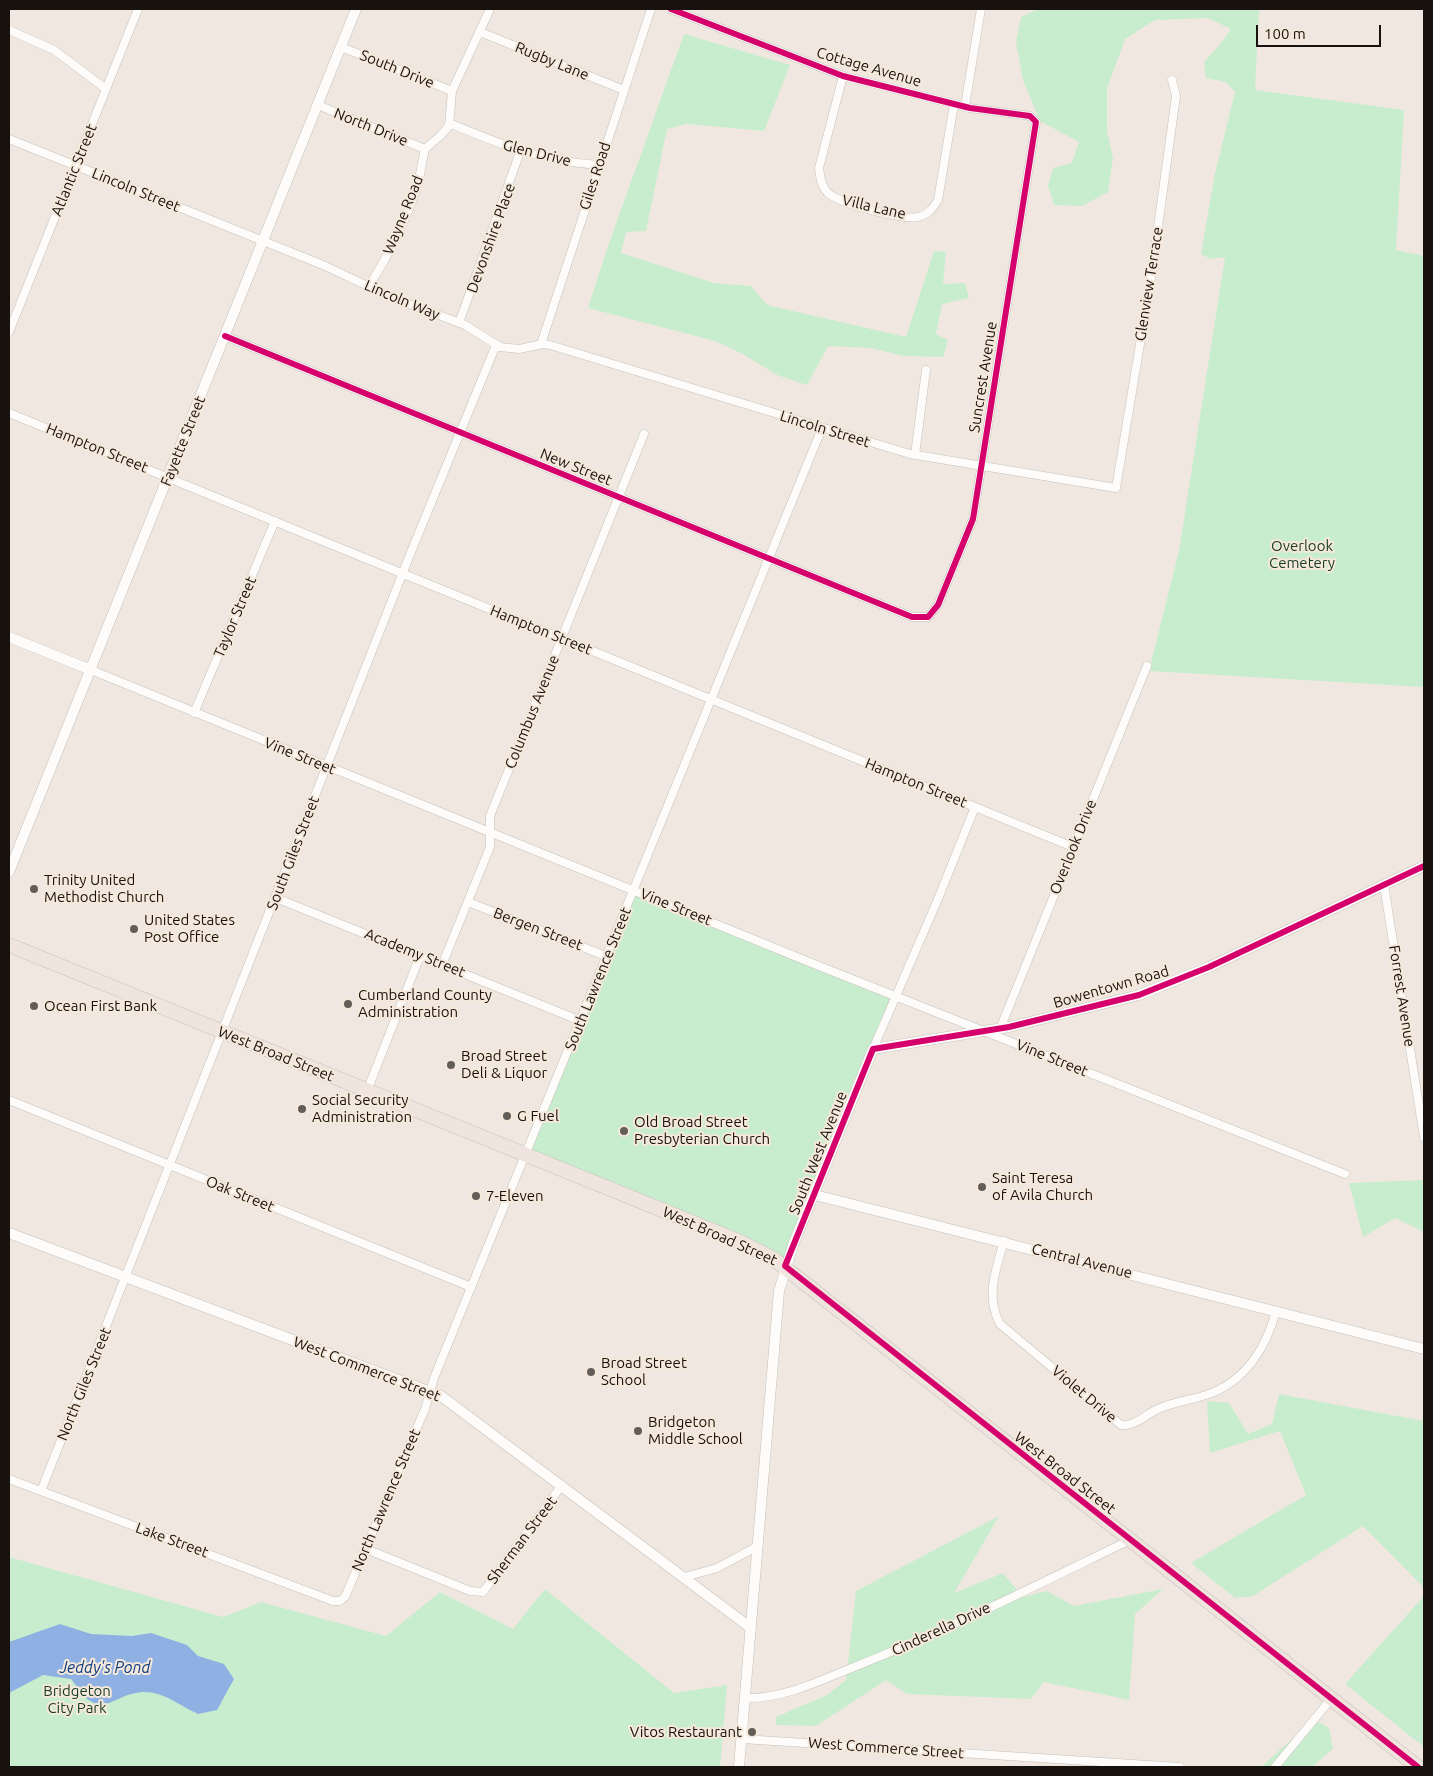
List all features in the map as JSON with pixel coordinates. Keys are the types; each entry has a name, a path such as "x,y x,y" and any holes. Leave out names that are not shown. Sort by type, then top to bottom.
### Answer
{"highway":[{"name":"West Broad Street","path":"9,945 741,1242 785,1266 1418,1767"}],"main road":[{"name":"Fayette Street","path":"9,872 356,9"},
{"name":"Vine Street","path":"9,637 91,670"},
{"name":"Bowentown Road","path":"873,1049 1000,1029 1139,995 1209,967 1424,866"},
{"name":"South West Avenue","path":"739,1767 779,1291 785,1266 873,1049"},
{"name":"Central Avenue","path":"815,1195 1004,1241 1424,1349"},
{"name":"West Commerce Street","path":"9,1233 441,1396 751,1628"}],"street":[{"name":"Atlantic Street","path":"9,332 138,9"},
{"path":"425,149 444,132 449,123 452,91 490,9"},
{"name":"Giles Road","path":"541,344 651,9"},
{"name":"Cottage Avenue","path":"671,9 843,76 954,104 1030,116 1036,122"},
{"path":"965,106 981,9"},
{"path":"9,30 54,50 106,89"},
{"name":"Rugby Lane","path":"480,32 624,90"},
{"name":"South Drive","path":"341,47 452,91"},
{"name":"Villa Lane","path":"843,76 819,168 826,192 838,200 903,216 918,216 932,211 938,200 954,104"},
{"name":"Glenview Terrace","path":"1116,488 1151,278 1176,96 1172,80"},
{"name":"North Drive","path":"318,105 425,149"},
{"name":"Suncrest Avenue","path":"919,618 928,617 938,605 973,519 1036,122"},
{"name":"Glen Drive","path":"449,123 520,152 564,162 599,166"},
{"name":"Lincoln Street","path":"9,139 263,241"},
{"name":"Wayne Road","path":"369,286 388,256 401,228 418,185 425,149"},
{"name":"Devonshire Place","path":"459,324 520,152"},
{"name":"Lincoln Way","path":"263,241 476,331 496,345 519,350 541,344"},
{"name":"New Street","path":"225,336 618,498 919,618"},
{"name":"Lincoln Street","path":"541,344 915,455 1116,488"},
{"name":"South Giles Street","path":"126,1277 403,573 496,345"},
{"path":"915,455 926,370"},
{"name":"Hampton Street","path":"9,412 1073,847"},
{"name":"South Lawrence Street","path":"430,1391 822,428"},
{"name":"Columbus Avenue","path":"442,965 490,848 490,816 644,434"},
{"name":"Taylor Street","path":"194,713 274,521"},
{"name":"Overlook Drive","path":"1000,1029 1147,666"},
{"name":"Vine Street","path":"91,670 985,1032 1345,1174"},
{"name":"South West Avenue","path":"873,1049 975,807"},
{"name":"Forrest Avenue","path":"1384,885 1424,1138"},
{"name":"Academy Street","path":"276,898 581,1021"},
{"name":"Bergen Street","path":"468,902 608,957"},
{"path":"367,1091 420,956"},
{"name":"Oak Street","path":"9,1100 471,1287"},
{"name":"Violet Drive","path":"1004,1241 992,1285 994,1313 1000,1324 1121,1425 1131,1424 1158,1409 1207,1395 1236,1378 1262,1349 1276,1311"},
{"name":"North Giles Street","path":"40,1491 126,1277"},
{"name":"North Lawrence Street","path":"335,1601 340,1601 345,1597 425,1409 430,1391"},
{"name":"Lake Street","path":"9,1479 335,1601"},
{"name":"Sherman Street","path":"366,1549 479,1593 483,1592 562,1485"},
{"name":"Cinderella Drive","path":"745,1698 763,1699 805,1687 907,1646 1130,1540"},
{"path":"685,1577 718,1568 758,1546"},
{"path":"1275,1767 1330,1698"},
{"name":"West Commerce Street","path":"742,1739 1125,1766 1180,1767"}],"green space":[{"name":"Overlook Cemetery","path":"1038,9 1259,9 1255,90 1404,110 1396,250 1424,256 1424,687 1149,671 1179,551 1225,257 1211,259 1201,254 1215,173 1235,92 1226,82 1206,78 1204,62 1231,29 1208,18 1155,20 1125,39 1107,89 1107,131 1113,158 1108,192 1082,206 1054,205 1048,186 1053,168 1072,163 1079,142 1040,121 1023,80 1016,42 1021,17"},
{"path":"684,34 790,65 764,131 687,124 667,129 646,231 626,232 621,253 714,283 751,286 767,305 906,337 934,251 946,252 943,284 965,283 969,298 942,304 936,334 948,340 943,357 904,356 871,348 828,346 807,385 777,375 741,353 715,341 588,308 607,249"},
{"path":"635,890 896,996 785,1266 526,1155"},
{"path":"1424,1180 1424,1232 1395,1218 1363,1237 1349,1183"},
{"path":"1279,1394 1424,1421 1424,1588 1363,1526 1253,1596 1235,1598 1191,1563 1306,1495 1280,1431 1210,1453 1207,1401 1229,1403 1248,1434 1272,1424"},
{"path":"999,1516 954,1593 1003,1573 1023,1597 1047,1591 1074,1606 1163,1589 1135,1614 1129,1700 1044,1682 1031,1699 907,1694 886,1680 816,1726 776,1725 776,1717 827,1695 846,1680 856,1591"},
{"name":"Bridgeton City Park","path":"9,1557 223,1617 261,1602 386,1636 440,1592 513,1629 545,1589 674,1693 727,1685 720,1767 9,1767"},
{"path":"1424,1596 1424,1747 1345,1684"},
{"path":"1314,1719 1329,1728 1333,1749 1312,1767 1261,1767"}],"water":[{"name":"Jeddy's Pond","path":"60,1624 91,1634 132,1636 151,1633 187,1645 198,1656 224,1664 234,1679 217,1710 198,1714 168,1698 144,1692 131,1694 99,1706 87,1699 71,1679 43,1675 9,1693 9,1642"}],"cycle path":[{"path":"225,336 912,617 928,617 938,605 973,519 1036,122 1030,116 970,108 843,76 671,9"},
{"path":"1418,1767 785,1266 873,1049 1009,1027 1139,995 1209,967 1424,866"}],"place":[{"name":"Trinity United Methodist Church","path":"34,889"},
{"name":"United States Post Office","path":"134,929"},
{"name":"Cumberland County Administration","path":"348,1004"},
{"name":"Ocean First Bank","path":"34,1006"},
{"name":"Broad Street Deli & Liquor","path":"451,1065"},
{"name":"Social Security Administration","path":"302,1109"},
{"name":"G Fuel","path":"507,1116"},
{"name":"Old Broad Street Presbyterian Church","path":"624,1131"},
{"name":"Saint Teresa of Avila Church","path":"982,1187"},
{"name":"7-Eleven","path":"476,1196"},
{"name":"Broad Street School","path":"591,1372"},
{"name":"Bridgeton Middle School","path":"638,1431"},
{"name":"Vitos Restaurant","path":"752,1732"}]}
